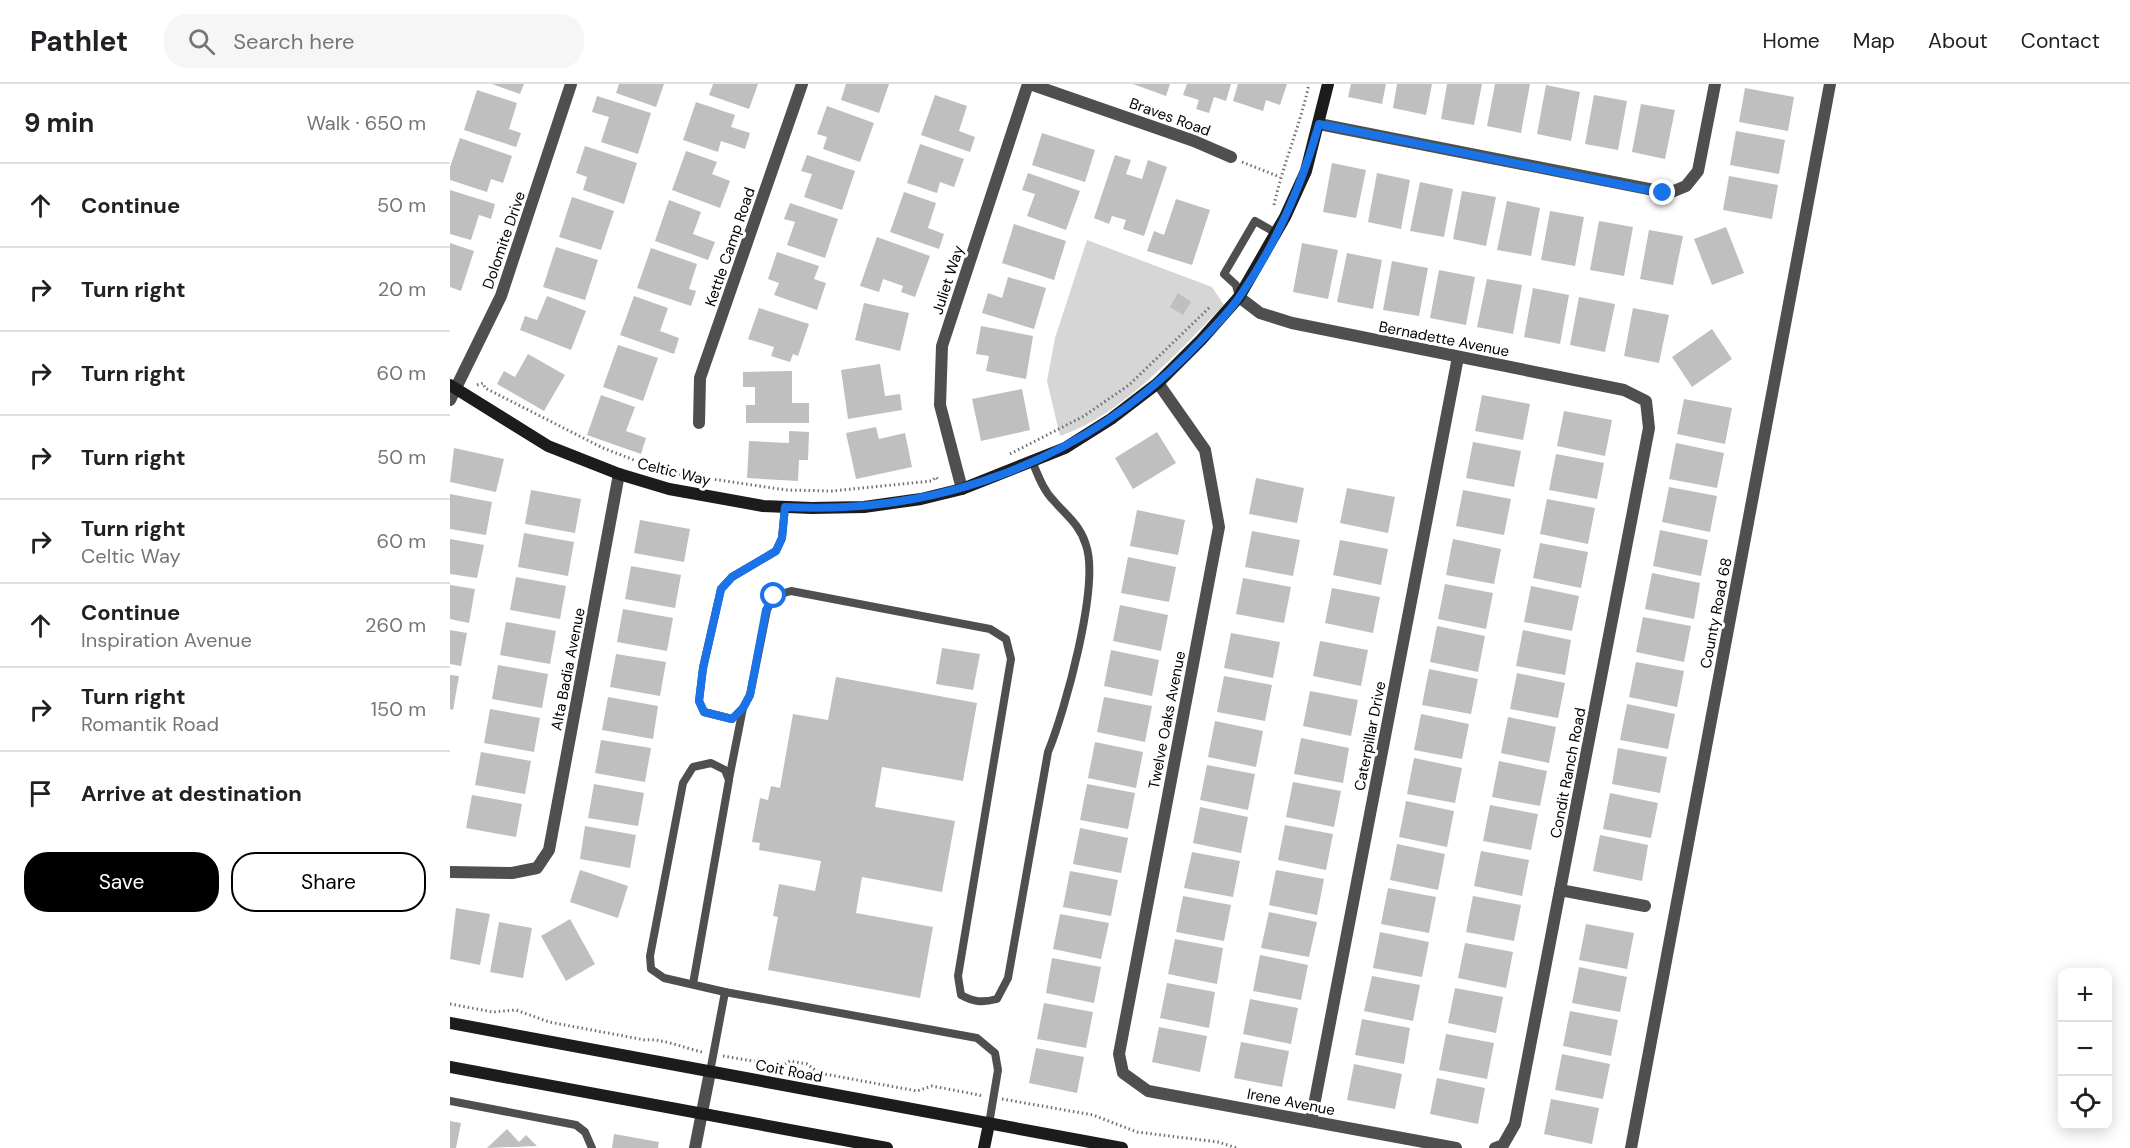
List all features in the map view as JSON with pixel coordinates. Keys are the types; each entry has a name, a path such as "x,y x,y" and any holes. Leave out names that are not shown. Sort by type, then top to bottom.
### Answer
{"main road":[{"name":"Celtic Way","path":"452,391 548,446 619,474 679,491 763,506 864,507 912,501 962,489 1065,448 1102,425 1158,383 1239,297 1271,230 1306,171 1328,84"},
{"name":"Coit Road","path":"450,1023 1122,1148"},
{"path":"450,1067 887,1148"},
{"path":"984,1148 989,1124"}],"street":[{"name":"Dolomite Drive","path":"452,391 501,296 571,84"},
{"name":"Kettle Camp Road","path":"699,423 700,378 802,84"},
{"name":"Braves Road","path":"1029,84 1194,141 1231,157"},
{"name":"Juliet Way","path":"962,489 940,405 942,346 1029,84"},
{"path":"1319,124 1671,193 1683,188 1698,171 1715,84"},
{"name":"County Road 68","path":"1631,1148 1830,84"},
{"name":"Bernadette Avenue","path":"1239,297 1260,313 1292,323 1624,390 1646,401"},
{"name":"Caterpillar Drive","path":"1311,1121 1458,357"},
{"name":"Twelve Oaks Avenue","path":"1124,1075 1119,1054 1219,526 1205,450 1158,383"},
{"name":"Condit Ranch Road","path":"1498,1147 1515,1124 1649,428 1646,401"},
{"name":"Alta Badia Avenue","path":"450,872 512,873 538,866 550,846 619,474"},
{"path":"1560,890 1645,906"},
{"path":"695,1148 710,1072"},
{"name":"Irene Avenue","path":"1124,1075 1148,1091 1456,1148"}],"lane":[{"path":"1239,297 1233,282 1224,274 1255,221 1271,230"},
{"path":"785,507 782,538 776,551 732,577 721,589 703,668 699,701 704,712 732,719 743,708 750,695 766,610 774,596 791,591 990,629 1006,639 1011,659 958,976 961,995 974,1002 997,999 1008,978 1048,752 1059,725 1073,677 1091,570 1087,546 1074,520 1043,487 1032,461"},
{"path":"693,984 743,708"},
{"path":"729,780 725,770 711,763 702,763 686,774 650,956 651,969 656,975 725,992 976,1038 995,1053 998,1070 989,1124"},
{"path":"710,1072 725,992"},
{"path":"450,1101 576,1125 585,1132 592,1148"}],"path":[{"path":"1271,230 1301,120 1308,84"},
{"path":"1231,157 1280,177"},
{"path":"1001,458 1084,416 1129,385 1166,351 1233,282"},
{"path":"477,385 483,383 485,388 603,448 665,472 786,490 832,491 932,481 936,477 940,482"},
{"path":"450,1004 492,1012 516,1010 549,1022 645,1040 655,1039 673,1046 782,1066 790,1061 807,1064 819,1073 917,1091 932,1086 1093,1115 1137,1132 1218,1142 1237,1148"}],"shaded area":[{"path":"1087,240 1212,287 1224,305 1169,361 1127,397 1106,413 1060,436 1047,381 1055,338"}],"building":[{"path":"492,84 524,84 520,94"},
{"path":"619,84 664,84 656,107 616,93"},
{"path":"713,84 758,84 749,109 709,95"},
{"path":"846,84 889,84 879,113 841,100"},
{"path":"1133,84 1170,84 1166,96"},
{"path":"1187,84 1231,84 1226,101 1214,97 1209,113 1196,109 1199,100 1183,95"},
{"path":"1238,84 1287,84 1280,105 1266,100 1263,111 1233,101"},
{"path":"1351,84 1386,84 1382,104 1348,97"},
{"path":"1397,84 1432,84 1426,115 1393,108"},
{"path":"1447,84 1482,84 1474,125 1441,119"},
{"path":"1495,84 1530,84 1521,133 1487,126"},
{"path":"1546,85 1580,92 1571,141 1537,134"},
{"path":"1745,88 1794,97 1788,131 1739,122"},
{"path":"477,90 517,103 509,129 521,133 516,147 464,130"},
{"path":"935,95 967,106 959,131 975,137 970,152 921,135"},
{"path":"1594,95 1627,101 1618,150 1585,144"},
{"path":"597,96 651,113 638,154 601,142 609,117 592,112"},
{"path":"696,102 735,115 731,127 750,133 745,149 721,141 718,152 683,140"},
{"path":"1641,104 1675,110 1665,159 1632,152"},
{"path":"827,106 874,123 860,162 823,149 827,137 817,134"},
{"path":"1736,131 1785,140 1779,174 1730,165"},
{"path":"1042,133 1095,150 1085,182 1032,165"},
{"path":"460,138 512,156 503,183 491,179 487,192 450,180 450,167"},
{"path":"920,144 964,159 954,187 940,182 937,193 907,183"},
{"path":"585,146 637,163 624,204 583,190 587,177 576,173"},
{"path":"686,151 717,162 712,174 730,181 720,208 672,190"},
{"path":"807,155 855,171 842,210 804,197 812,174 801,171"},
{"path":"1115,155 1131,160 1126,174 1142,179 1148,160 1167,167 1144,236 1123,229 1126,220 1112,216 1109,224 1094,218"},
{"path":"1332,163 1366,170 1356,218 1323,212"},
{"path":"1028,173 1080,191 1066,230 1027,216 1035,194 1022,190"},
{"path":"1377,173 1410,180 1401,229 1368,222"},
{"path":"1729,176 1778,185 1772,219 1723,210"},
{"path":"1420,182 1453,189 1444,237 1410,231"},
{"path":"450,190 495,204 491,219 479,215 471,240 450,234"},
{"path":"1462,191 1496,197 1486,246 1453,239"},
{"path":"904,192 936,203 928,228 944,234 939,249 890,232"},
{"path":"572,197 614,211 601,250 559,237"},
{"path":"1176,199 1210,210 1192,265 1147,251 1154,231 1164,235"},
{"path":"669,200 701,212 693,234 715,242 708,260 655,241"},
{"path":"1507,201 1540,208 1531,256 1497,250"},
{"path":"790,203 838,219 825,258 787,245 795,222 784,219"},
{"path":"1550,211 1584,217 1575,266 1541,260"},
{"path":"1599,221 1633,227 1624,276 1590,270"},
{"path":"1014,224 1066,241 1054,280 1002,263"},
{"path":"1726,227 1744,273 1712,285 1694,239"},
{"path":"1649,230 1683,236 1673,285 1640,279"},
{"path":"877,237 930,256 915,297 901,292 903,286 883,279 879,292 860,286"},
{"path":"450,243 474,251 461,291 450,287"},
{"path":"1302,243 1338,250 1328,299 1293,292"},
{"path":"556,247 598,260 585,300 543,287"},
{"path":"651,248 697,264 689,289 696,291 691,306 637,288"},
{"path":"777,252 819,266 814,279 826,283 817,310 774,295 779,283 768,279"},
{"path":"1347,253 1382,260 1373,309 1337,302"},
{"path":"1392,261 1428,268 1419,316 1383,310"},
{"path":"1439,270 1475,277 1466,325 1430,318"},
{"path":"1008,277 1046,288 1034,329 982,313 988,293 1002,298"},
{"path":"1487,279 1522,285 1513,334 1477,327"},
{"path":"1533,288 1569,295 1560,344 1524,337"},
{"path":"1178,293 1191,302 1183,315 1170,307"},
{"path":"547,296 586,311 571,350 520,330 525,316 537,320"},
{"path":"634,296 668,308 660,331 679,338 674,354 620,335"},
{"path":"1579,297 1615,304 1605,352 1570,345"},
{"path":"864,303 909,313 900,351 855,340"},
{"path":"759,308 809,324 798,356 793,354 790,362 771,356 774,347 748,339"},
{"path":"1633,308 1669,315 1659,363 1624,356"},
{"path":"981,326 1033,336 1026,379 986,371 989,356 976,354"},
{"path":"1712,329 1732,359 1692,387 1672,357"},
{"path":"618,345 658,358 643,401 603,387"},
{"path":"528,354 565,375 544,411 497,384 504,371 515,377"},
{"path":"880,364 885,396 900,394 902,410 848,419 841,370"},
{"path":"792,371 792,403 809,403 809,423 746,423 746,405 755,405 755,387 743,387 743,372"},
{"path":"1022,389 1030,430 981,441 972,399"},
{"path":"601,395 635,407 626,431 646,438 641,454 587,435"},
{"path":"1482,395 1530,404 1523,440 1475,431"},
{"path":"1684,399 1732,408 1725,444 1677,434"},
{"path":"1564,411 1612,420 1605,456 1557,446"},
{"path":"876,427 879,439 905,433 912,467 856,479 846,433"},
{"path":"789,431 809,432 808,460 799,460 798,481 747,478 749,441 789,443"},
{"path":"1157,432 1176,463 1133,489 1115,458"},
{"path":"1473,442 1521,451 1514,487 1466,478"},
{"path":"1676,443 1724,453 1717,488 1669,479"},
{"path":"454,448 504,459 496,492 450,482"},
{"path":"1556,454 1604,463 1597,499 1549,490"},
{"path":"1256,478 1304,488 1297,523 1249,514"},
{"path":"1669,487 1717,496 1710,532 1662,522"},
{"path":"1347,488 1395,497 1388,533 1340,523"},
{"path":"531,490 581,499 575,533 525,524"},
{"path":"1463,490 1511,499 1504,535 1456,526"},
{"path":"450,494 492,502 486,535 450,529"},
{"path":"1547,499 1595,508 1588,544 1540,534"},
{"path":"1137,510 1185,520 1178,555 1130,546"},
{"path":"640,520 690,529 684,562 634,553"},
{"path":"1660,530 1708,540 1701,576 1653,566"},
{"path":"1252,531 1300,540 1293,576 1245,567"},
{"path":"524,533 574,542 568,576 518,567"},
{"path":"450,539 484,545 477,578 450,574"},
{"path":"1453,539 1501,549 1494,584 1446,575"},
{"path":"1340,540 1388,549 1381,585 1333,575"},
{"path":"1540,543 1588,552 1581,588 1533,578"},
{"path":"1128,557 1176,567 1169,602 1121,593"},
{"path":"631,566 681,575 675,608 625,599"},
{"path":"1652,573 1700,583 1694,619 1645,609"},
{"path":"516,577 566,586 560,619 510,610"},
{"path":"1243,578 1291,587 1284,623 1236,614"},
{"path":"1445,584 1493,593 1486,629 1438,619"},
{"path":"450,585 475,589 469,623 450,619"},
{"path":"1531,586 1579,596 1572,631 1524,622"},
{"path":"1332,588 1380,597 1373,633 1325,623"},
{"path":"1120,605 1168,615 1161,651 1113,641"},
{"path":"623,609 673,618 667,651 617,642"},
{"path":"1643,617 1691,626 1684,662 1636,652"},
{"path":"506,622 556,631 550,664 500,655"},
{"path":"1437,626 1485,636 1478,672 1430,662"},
{"path":"450,630 467,633 461,666 450,664"},
{"path":"1523,630 1571,640 1565,675 1516,666"},
{"path":"1231,633 1280,642 1273,678 1224,668"},
{"path":"1320,641 1368,650 1361,686 1313,676"},
{"path":"942,648 980,654 973,690 936,684"},
{"path":"1111,650 1159,660 1152,696 1104,686"},
{"path":"616,654 666,662 660,696 610,687"},
{"path":"1636,662 1684,671 1677,707 1629,697"},
{"path":"498,665 548,674 542,708 492,699"},
{"path":"1429,669 1478,679 1471,714 1422,705"},
{"path":"1517,673 1565,683 1558,718 1510,709"},
{"path":"450,675 459,676 453,710 450,709"},
{"path":"1224,676 1272,685 1265,721 1217,712"},
{"path":"836,677 977,703 963,781 882,767 875,807 955,821 942,892 862,877 856,913 933,927 920,998 768,970 778,917 773,916 779,884 815,891 821,861 759,850 760,843 752,842 760,798 768,800 771,786 780,788 793,714 828,720"},
{"path":"1310,691 1358,700 1351,736 1303,726"},
{"path":"608,697 658,706 653,739 602,730"},
{"path":"1104,697 1152,706 1145,742 1097,732"},
{"path":"1627,704 1675,714 1668,749 1620,740"},
{"path":"490,709 540,718 534,752 484,743"},
{"path":"1421,714 1469,724 1462,759 1414,750"},
{"path":"1508,717 1556,727 1549,763 1501,753"},
{"path":"1215,721 1263,731 1256,767 1208,757"},
{"path":"1301,738 1349,748 1343,783 1294,774"},
{"path":"601,740 651,748 645,782 595,773"},
{"path":"1095,742 1143,752 1136,788 1088,778"},
{"path":"1618,748 1667,757 1660,793 1612,784"},
{"path":"481,752 531,761 525,794 475,785"},
{"path":"1414,758 1462,768 1455,803 1407,794"},
{"path":"1499,761 1547,771 1540,806 1492,797"},
{"path":"1207,765 1255,774 1248,810 1200,800"},
{"path":"1293,782 1341,791 1334,827 1286,817"},
{"path":"594,784 644,793 638,826 588,818"},
{"path":"1087,784 1135,793 1128,829 1080,820"},
{"path":"1610,793 1658,803 1651,838 1603,829"},
{"path":"472,795 522,804 516,837 466,828"},
{"path":"1406,801 1454,811 1447,847 1399,837"},
{"path":"1490,805 1538,814 1531,850 1483,841"},
{"path":"1200,807 1248,817 1241,853 1193,843"},
{"path":"1285,825 1333,834 1326,870 1278,860"},
{"path":"585,826 636,835 630,868 580,859"},
{"path":"1080,828 1128,838 1121,873 1073,864"},
{"path":"1600,835 1648,845 1642,881 1593,871"},
{"path":"1397,844 1445,854 1438,890 1390,880"},
{"path":"1481,851 1529,860 1522,896 1474,886"},
{"path":"1192,852 1240,861 1233,897 1184,888"},
{"path":"580,870 628,886 618,918 570,902"},
{"path":"1276,870 1324,879 1317,915 1269,905"},
{"path":"1070,871 1118,880 1111,916 1063,907"},
{"path":"1388,888 1436,897 1429,933 1381,924"},
{"path":"1183,896 1231,905 1224,941 1176,932"},
{"path":"1473,896 1521,905 1514,941 1466,932"},
{"path":"456,908 490,914 480,965 450,959"},
{"path":"1269,912 1317,922 1309,957 1261,948"},
{"path":"1060,914 1109,923 1101,959 1053,949"},
{"path":"570,919 595,964 566,981 541,936"},
{"path":"499,922 532,928 523,978 490,972"},
{"path":"1586,924 1634,933 1627,969 1579,960"},
{"path":"1380,932 1429,942 1422,977 1373,968"},
{"path":"1175,939 1223,948 1217,984 1168,974"},
{"path":"1465,943 1513,952 1506,988 1458,978"},
{"path":"1260,955 1308,965 1301,1000 1253,991"},
{"path":"1052,958 1101,967 1094,1003 1046,993"},
{"path":"1579,967 1627,977 1620,1012 1572,1003"},
{"path":"1372,976 1420,985 1413,1021 1364,1011"},
{"path":"1167,983 1215,992 1209,1028 1160,1018"},
{"path":"1455,988 1503,997 1496,1033 1448,1023"},
{"path":"1250,999 1298,1008 1291,1044 1243,1034"},
{"path":"1044,1003 1093,1012 1086,1048 1037,1039"},
{"path":"1570,1011 1618,1020 1611,1056 1563,1046"},
{"path":"1362,1019 1410,1028 1404,1064 1355,1055"},
{"path":"1159,1027 1207,1036 1200,1072 1152,1062"},
{"path":"1446,1034 1494,1043 1487,1079 1439,1070"},
{"path":"1241,1042 1289,1051 1282,1087 1234,1078"},
{"path":"1036,1048 1084,1057 1077,1093 1029,1083"},
{"path":"1562,1054 1610,1064 1603,1099 1555,1090"},
{"path":"1354,1064 1402,1074 1395,1109 1347,1100"},
{"path":"1437,1078 1485,1088 1478,1124 1430,1114"},
{"path":"1551,1099 1599,1108 1592,1144 1544,1134"},
{"path":"450,1121 461,1123 456,1148 450,1148"},
{"path":"507,1129 519,1142 526,1135 537,1146 487,1148"},
{"path":"614,1134 659,1142 658,1148 612,1148"}],"route":[{"path":"774,596 766,610 750,695 743,708 732,719 704,712 699,701 703,668 721,589 732,577 776,551 782,538 785,507 864,507 921,499 962,489 1065,448 1111,419 1158,383 1201,340 1239,297 1285,217 1306,171 1319,124 1663,193"}]}
